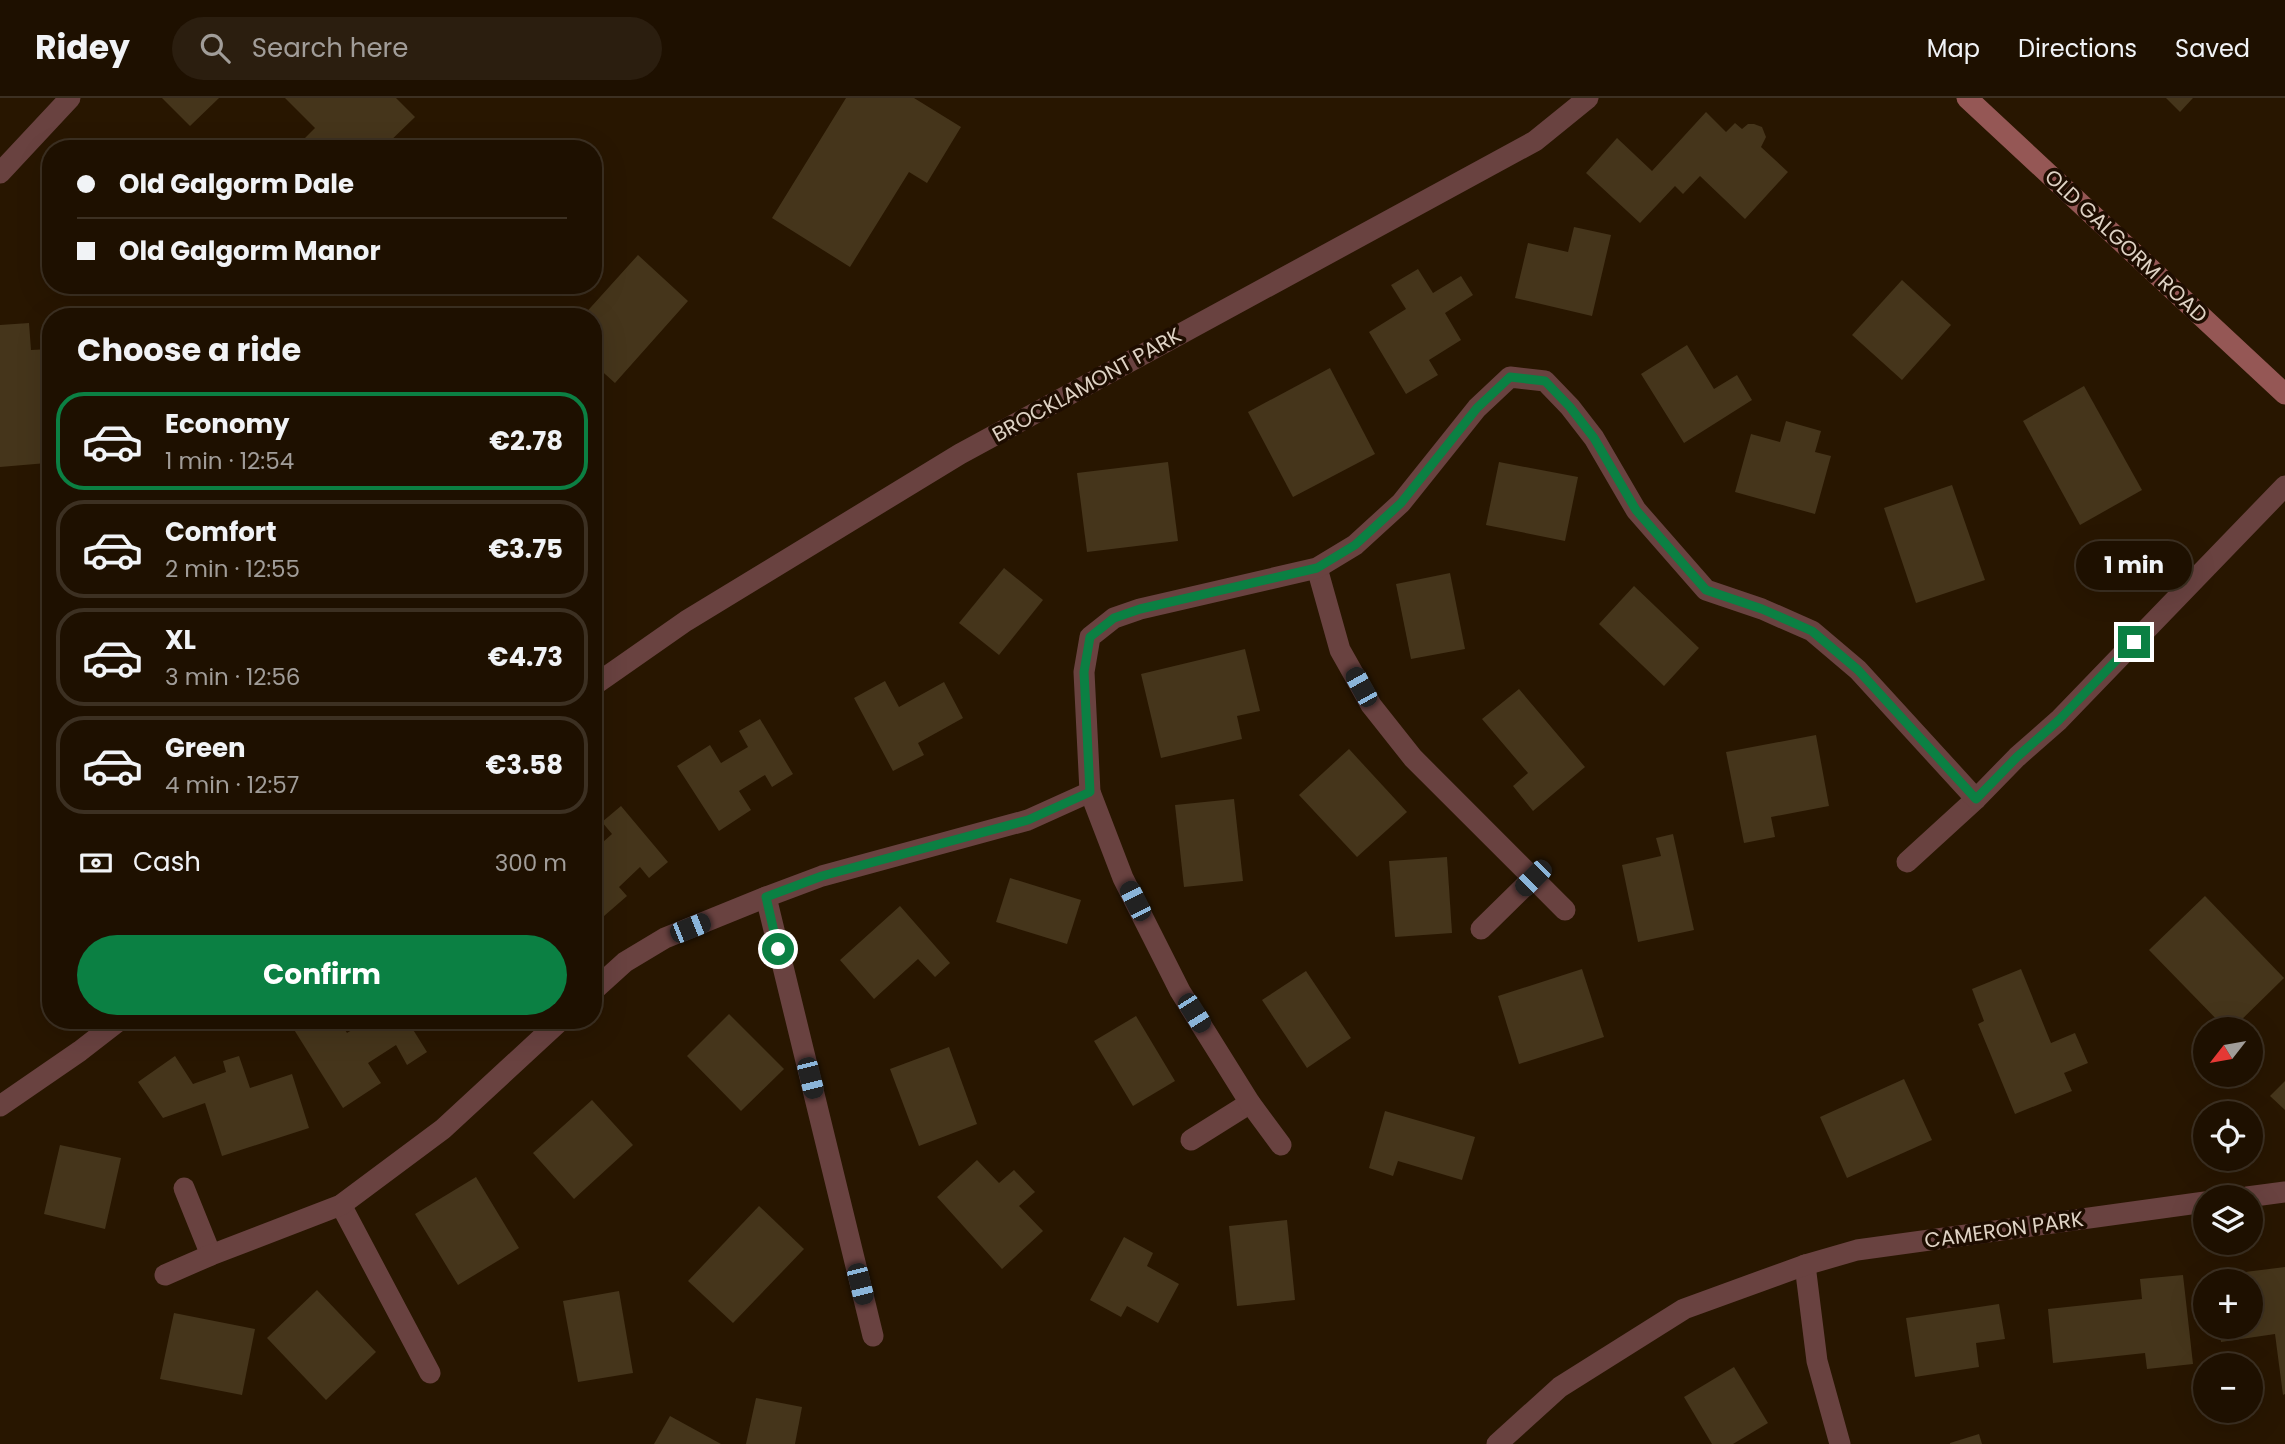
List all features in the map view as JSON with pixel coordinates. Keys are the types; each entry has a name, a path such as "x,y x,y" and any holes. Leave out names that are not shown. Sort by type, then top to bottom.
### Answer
{"street":[{"path":"0,173 70,98"},
{"name":"BROCKLAMONT PARK","path":"602,680 687,621 960,454 1535,141 1588,98"},
{"name":"OLD GALGORM ROAD","path":"1967,98 2285,394"},
{"path":"1281,1145 1250,1103 1180,991 1124,878 1090,792 1084,672 1090,637 1114,618 1140,609 1317,568 1355,545 1401,503 1477,408 1510,377 1545,381 1570,407 1594,438 1636,510 1706,590 1762,609 1812,631 1858,670 1976,799"},
{"path":"1907,862 2059,720 2285,486"},
{"path":"1317,568 1340,650 1371,705 1413,758 1565,910"},
{"path":"602,983 625,962 665,938 766,897 822,876 1028,820 1090,792"},
{"path":"1481,929 1533,878"},
{"path":"766,897 873,1336"},
{"path":"0,1106 108,1029"},
{"path":"165,1275 341,1205 443,1129 551,1029"},
{"path":"1191,1140 1250,1103"},
{"path":"184,1188 211,1255"},
{"path":"2263,1195 2285,1192"},
{"name":"CAMERON PARK","path":"1497,1444 1560,1387 1684,1309 1805,1265 1857,1250 2193,1204"},
{"path":"341,1205 430,1373"},
{"path":"1805,1265 1817,1361 1840,1444"}],"building":[{"path":"162,98 219,98 190,126"},
{"path":"285,98 396,98 415,117 391,140 303,140 315,128"},
{"path":"846,98 914,98 961,127 927,183 909,172 850,267 772,218"},
{"path":"2166,98 2193,98 2180,112"},
{"path":"1706,112 1726,132 1735,123 1742,129 1748,124 1762,127 1766,137 1761,147 1788,172 1745,219 1700,176 1683,194 1675,186 1640,223 1586,173 1617,138 1652,171"},
{"path":"1574,227 1611,235 1592,316 1515,298 1528,243 1568,252"},
{"path":"638,255 688,301 615,383 602,371 602,308 590,308"},
{"path":"1418,269 1433,293 1461,276 1473,295 1445,313 1461,340 1429,360 1438,375 1406,394 1369,332 1406,309 1391,285"},
{"path":"1902,280 1951,325 1902,380 1852,335"},
{"path":"29,323 31,350 42,349 42,463 0,467 0,325"},
{"path":"1687,345 1714,389 1737,375 1752,400 1684,443 1641,374"},
{"path":"1330,368 1375,454 1293,497 1248,412"},
{"path":"2084,386 2142,490 2080,525 2023,421"},
{"path":"1786,421 1821,431 1815,452 1831,456 1815,514 1735,492 1751,434 1780,442"},
{"path":"1168,462 1178,541 1087,552 1077,473"},
{"path":"1499,462 1578,477 1565,541 1486,525"},
{"path":"1952,485 1985,580 1916,603 1884,508"},
{"path":"1004,568 1043,600 999,655 959,623"},
{"path":"1450,573 1465,649 1411,659 1396,584"},
{"path":"1634,586 1699,648 1664,686 1599,624"},
{"path":"1245,649 1260,711 1237,716 1242,739 1161,758 1141,674"},
{"path":"885,681 899,707 944,682 963,718 918,743 924,755 893,771 854,698"},
{"path":"1519,689 1585,767 1533,811 1513,786 1528,773 1482,719"},
{"path":"760,719 793,774 772,787 765,775 739,791 751,810 719,831 677,766 710,745 721,763 748,747 739,731"},
{"path":"1816,735 1829,806 1771,817 1775,837 1744,843 1726,752"},
{"path":"1349,749 1407,812 1357,857 1299,795"},
{"path":"1234,799 1243,881 1184,887 1175,805"},
{"path":"621,806 668,862 649,878 640,867 619,887 627,896 602,918 602,843 612,834 602,822"},
{"path":"1673,834 1694,930 1638,942 1622,865 1661,856 1656,838"},
{"path":"1447,857 1452,933 1395,937 1389,861"},
{"path":"1010,878 1081,900 1067,944 996,922"},
{"path":"2205,896 2284,978 2244,1017 2214,1017 2149,950"},
{"path":"900,906 950,963 935,977 918,959 874,999 840,960"},
{"path":"1582,969 1604,1037 1519,1064 1498,996"},
{"path":"2021,969 2051,1043 2075,1033 2088,1063 2064,1073 2072,1091 2015,1114 1978,1024 1984,1021 1972,989"},
{"path":"1306,971 1351,1038 1307,1068 1262,1000"},
{"path":"729,1014 784,1069 741,1111 687,1056"},
{"path":"1136,1016 1175,1081 1133,1106 1094,1041"},
{"path":"294,1029 345,1029 347,1033 353,1029 413,1029 427,1052 407,1065 396,1045 368,1063 381,1083 343,1108"},
{"path":"949,1047 977,1124 919,1146 890,1069"},
{"path":"175,1056 193,1084 226,1072 223,1061 239,1056 250,1088 292,1074 309,1128 222,1156 205,1103 163,1118 138,1082"},
{"path":"1904,1079 1932,1140 1847,1178 1820,1117"},
{"path":"2285,1081 2285,1110 2270,1096"},
{"path":"592,1100 633,1145 574,1199 533,1153"},
{"path":"1385,1111 1475,1137 1462,1180 1398,1161 1393,1176 1369,1168"},
{"path":"60,1145 121,1158 105,1229 44,1214"},
{"path":"977,1160 999,1183 1014,1170 1035,1192 1019,1206 1043,1231 1002,1269 937,1197"},
{"path":"476,1177 519,1248 458,1285 415,1214"},
{"path":"759,1206 804,1249 733,1323 688,1281"},
{"path":"1287,1220 1295,1300 1237,1306 1229,1226"},
{"path":"1124,1237 1153,1253 1147,1266 1179,1284 1158,1323 1127,1306 1121,1317 1090,1300"},
{"path":"2285,1267 2283,1395 2275,1334 2263,1336 2263,1270"},
{"path":"2183,1275 2193,1364 2147,1369 2145,1353 2053,1363 2048,1309 2142,1299 2140,1279"},
{"path":"317,1290 376,1352 326,1400 267,1338"},
{"path":"619,1291 633,1373 578,1382 563,1301"},
{"path":"1999,1304 2005,1339 1976,1343 1979,1367 1915,1377 1906,1318"},
{"path":"174,1313 255,1329 242,1395 160,1379"},
{"path":"2221,1339 2241,1339 2221,1342"},
{"path":"1734,1367 1768,1423 1733,1444 1712,1444 1684,1397"},
{"path":"756,1398 802,1407 795,1444 746,1444"},
{"path":"670,1416 721,1444 654,1444"},
{"path":"1979,1434 1982,1444 1950,1444 1950,1443"}],"route":[{"path":"778,949 766,897 822,876 1028,820 1090,792 1084,672 1090,637 1114,618 1140,609 1317,568 1355,545 1401,503 1477,408 1510,377 1545,381 1570,407 1594,438 1636,510 1706,590 1762,609 1812,631 1858,670 1976,799 2017,757 2059,720 2134,642"}]}
